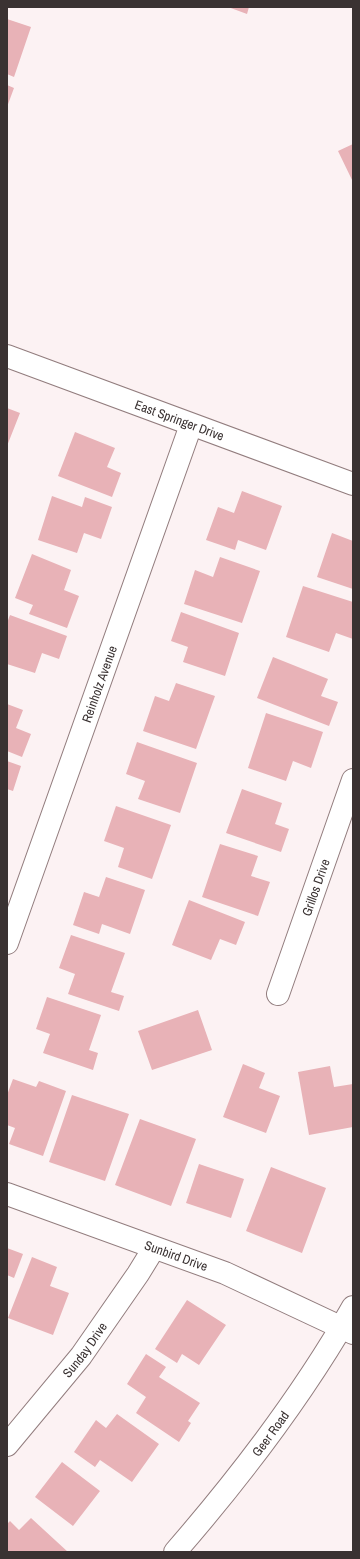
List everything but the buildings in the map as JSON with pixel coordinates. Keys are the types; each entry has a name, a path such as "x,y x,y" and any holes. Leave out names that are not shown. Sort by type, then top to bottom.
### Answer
{"street":[{"name":"East Springer Drive","path":"7,356 353,484"},
{"name":"Reinholz Avenue","path":"7,943 191,425"},
{"name":"Grillos Drive","path":"278,994 353,780"},
{"name":"Sunbird Drive","path":"7,1194 225,1273 347,1330"},
{"name":"Sunday Drive","path":"7,1445 81,1356 138,1274 154,1248"},
{"name":"Geer Road","path":"175,1552 225,1493 305,1384 347,1330 353,1307"}]}
